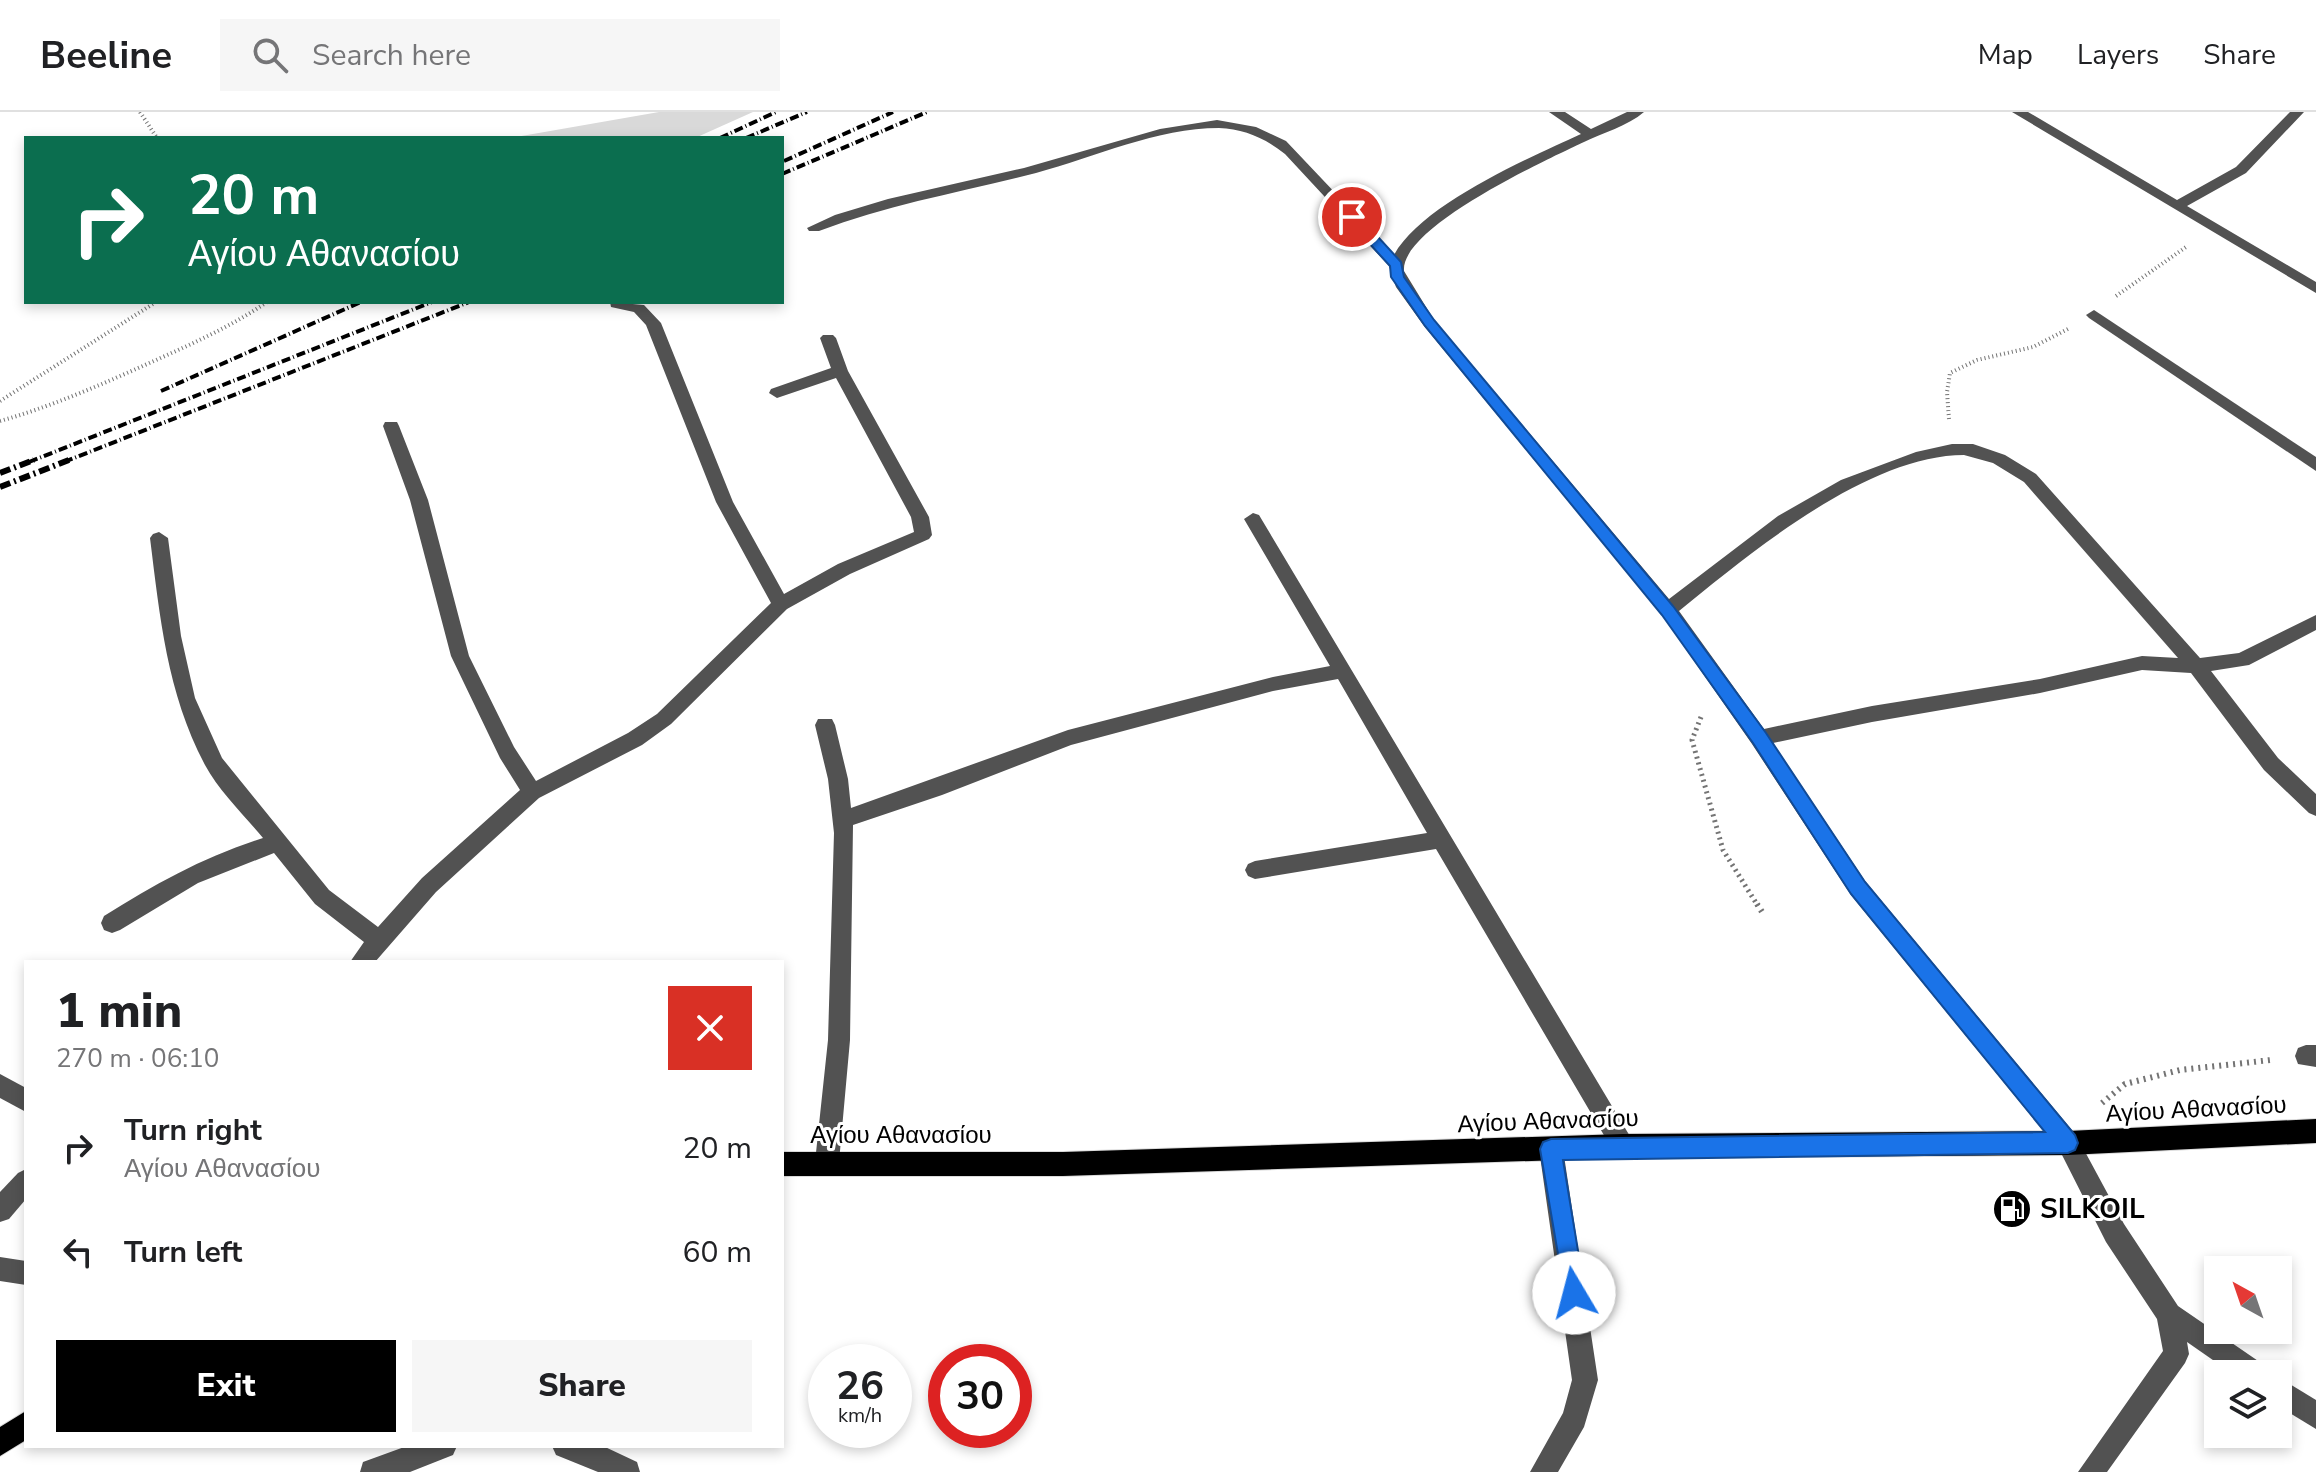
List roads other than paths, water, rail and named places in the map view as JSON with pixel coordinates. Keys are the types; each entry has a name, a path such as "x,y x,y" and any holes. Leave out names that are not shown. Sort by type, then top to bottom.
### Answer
{"main road":[{"name":"Αγίου Αθανασίου","path":"784,1164 1063,1164 1623,1146 2068,1143 2316,1131"},
{"path":"0,1443 24,1425"}],"street":[{"path":"1556,112 1592,135"},
{"path":"1396,265 1405,247 1435,220 1494,181 1637,112"},
{"path":"2019,112 2316,288"},
{"path":"2178,205 2241,170 2297,112"},
{"path":"814,228 862,208 1027,171 1171,131 1207,124 1237,125 1273,136 1396,265 1398,277 1429,323 1668,610 1759,738 1858,888 2068,1143 2115,1233 2169,1315 2235,1360"},
{"path":"616,304 639,308 653,323 720,496 781,604"},
{"path":"2094,315 2316,465"},
{"path":"363,960 429,885 532,792 635,739 664,719 781,604 844,569 923,535 920,517 840,371 828,338"},
{"path":"777,393 840,371"},
{"path":"391,426 419,500 460,656 507,752 532,792"},
{"path":"1668,610 1758,537 1847,484 1904,462 1965,449 2003,459 2030,478 2196,666 2271,764 2316,807"},
{"path":"1253,519 1623,1146"},
{"path":"159,538 172,636 185,698 214,763 322,897 379,941"},
{"path":"1759,738 1872,714 2040,686 2142,663 2196,666 2242,660 2316,622"},
{"path":"842,820 935,789 1068,738 1273,684 1342,671"},
{"path":"825,725 838,779 842,820 839,1040 827,1162"},
{"path":"1255,870 1441,839"},
{"path":"112,923 183,877 231,856 276,843"},
{"path":"0,1085 24,1100"},
{"path":"1543,1472 1575,1418 1585,1380 1551,1149"},
{"path":"0,1210 24,1183"},
{"path":"0,1269 24,1273"},
{"path":"2091,1472 2176,1354 2169,1315"},
{"path":"2292,1400 2316,1416"},
{"path":"383,1470 439,1448"},
{"path":"574,1448 627,1472"}],"railway":[{"path":"724,136 776,112"},
{"path":"751,136 807,112"},
{"path":"784,161 893,112"},
{"path":"784,173 927,112"},
{"path":"161,391 357,304"},
{"path":"29,462 427,304"},
{"path":"64,462 464,304"},
{"path":"0,473 34,460"},
{"path":"0,487 69,460"}],"place":[{"name":"SILKOIL","path":"2012,1209"}]}
